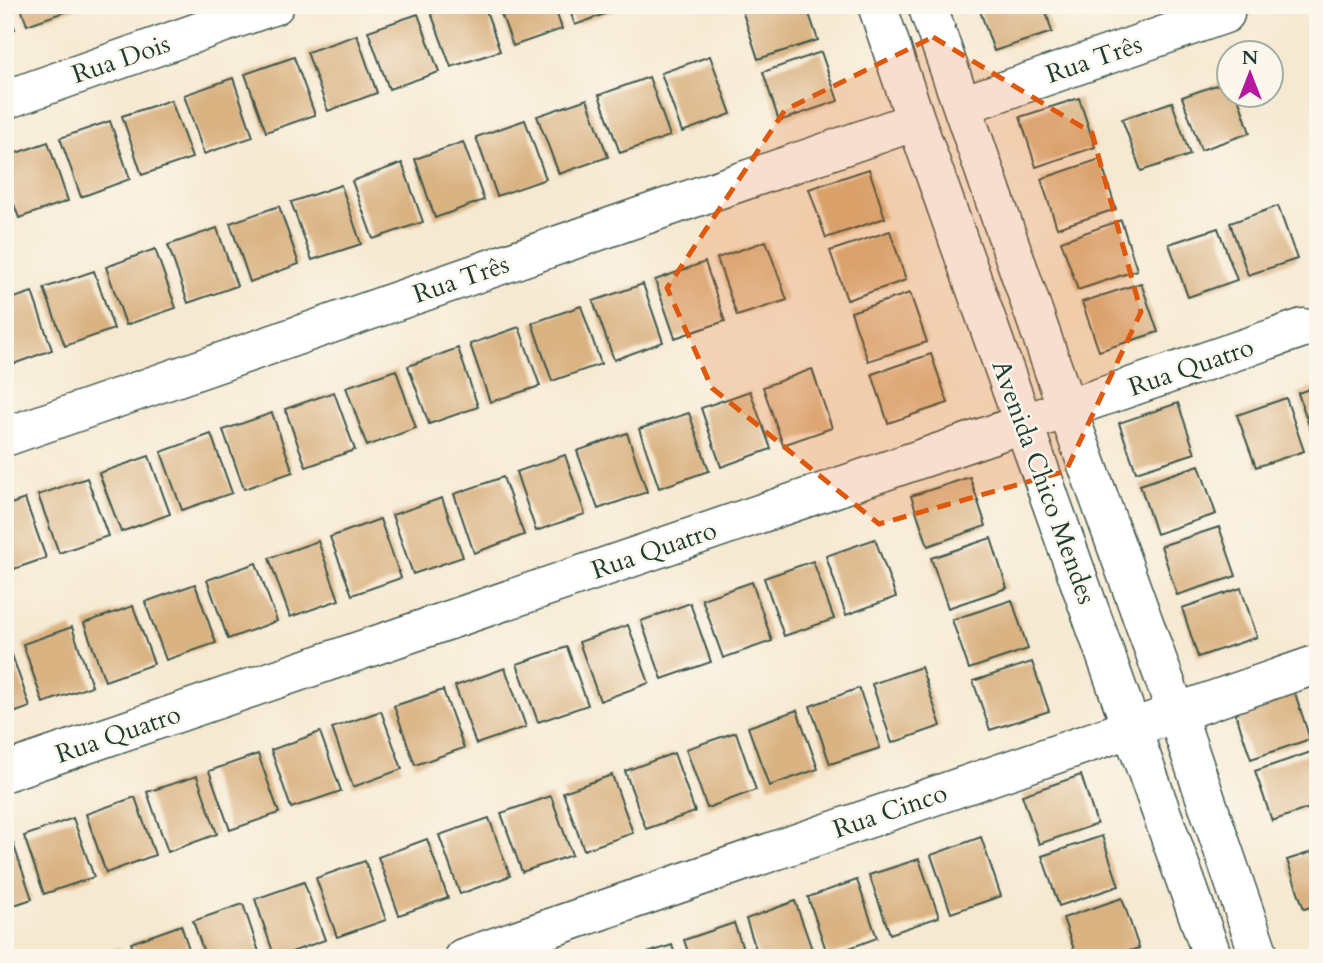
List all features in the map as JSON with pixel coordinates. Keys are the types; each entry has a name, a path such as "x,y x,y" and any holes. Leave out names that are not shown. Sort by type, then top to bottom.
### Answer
{"street":[{"name":"Rua Dois","path":"5,100 275,5"},
{"name":"Avenida Chico Mendes","path":"877,5 1213,958"},
{"name":"Avenida Chico Mendes","path":"927,5 1261,958"},
{"name":"Rua Três","path":"963,105 1225,14"},
{"name":"Rua Três","path":"5,437 916,121"},
{"name":"Rua Quatro","path":"5,772 1303,328"},
{"name":"Rua Cinco","path":"463,958 1318,664"}],"highlighted area":[{"path":"933,37 1092,133 1141,312 1066,471 879,524 712,388 667,288 785,110"}],"building":[{"path":"5,5 15,29 5,33"},
{"path":"20,5 75,5 76,8 27,25"},
{"path":"442,5 484,5 500,51 451,67 430,10"},
{"path":"498,5 554,5 562,29 513,46"},
{"path":"568,5 623,5 624,7 575,25"},
{"path":"757,5 806,5 818,40 758,59 742,10"},
{"path":"978,5 1044,5 1052,32 994,51"},
{"path":"418,14 439,72 389,89 368,31"},
{"path":"357,35 377,93 328,111 307,52"},
{"path":"821,52 838,101 779,121 763,72"},
{"path":"710,56 731,114 682,132 661,73"},
{"path":"294,57 315,115 266,132 245,74"},
{"path":"649,77 670,136 620,153 599,95"},
{"path":"233,78 253,137 204,154 184,95"},
{"path":"1214,86 1214,108 1242,108 1250,133 1201,150 1182,97"},
{"path":"1079,98 1095,147 1036,167 1020,117"},
{"path":"587,99 608,157 559,174 537,116"},
{"path":"171,100 192,158 142,175 122,116"},
{"path":"1172,102 1190,155 1141,171 1122,119"},
{"path":"525,120 546,179 497,196 476,137"},
{"path":"110,121 130,179 81,197 60,138"},
{"path":"48,142 68,201 19,218 5,179 5,157"},
{"path":"463,142 484,200 435,218 415,159"},
{"path":"1100,159 1116,209 1057,228 1041,179"},
{"path":"402,163 423,222 373,239 352,181"},
{"path":"869,169 885,218 826,238 809,189"},
{"path":"341,185 361,244 312,260 291,202"},
{"path":"279,206 299,264 250,282 230,223"},
{"path":"1278,206 1297,259 1248,275 1230,223"},
{"path":"1121,220 1137,270 1078,290 1061,241"},
{"path":"217,228 237,286 188,303 168,245"},
{"path":"1218,228 1237,280 1188,297 1169,244"},
{"path":"890,231 906,280 847,300 830,251"},
{"path":"766,241 787,300 737,316 717,258"},
{"path":"155,249 176,308 126,325 106,267"},
{"path":"705,262 725,321 675,338 655,280"},
{"path":"94,271 114,329 65,346 44,288"},
{"path":"1141,283 1158,332 1099,351 1082,302"},
{"path":"643,284 663,342 614,360 593,301"},
{"path":"32,292 52,350 5,367 5,301"},
{"path":"910,293 927,342 868,361 851,312"},
{"path":"581,306 601,364 552,381 532,323"},
{"path":"519,327 540,386 490,402 470,344"},
{"path":"458,348 478,407 429,424 408,366"},
{"path":"931,354 948,403 888,423 872,374"},
{"path":"812,369 832,428 783,445 763,387"},
{"path":"396,370 416,428 367,446 346,387"},
{"path":"1318,386 1318,449 1317,449 1298,393"},
{"path":"750,391 771,449 721,467 701,408"},
{"path":"334,392 355,450 306,467 285,409"},
{"path":"1286,398 1304,451 1256,467 1237,415"},
{"path":"1178,403 1195,453 1136,472 1119,423"},
{"path":"272,413 293,472 244,489 223,430"},
{"path":"689,413 709,471 659,488 639,429"},
{"path":"627,433 647,492 598,509 577,451"},
{"path":"211,434 232,493 182,510 161,452"},
{"path":"565,455 585,514 536,531 516,472"},
{"path":"149,456 170,514 121,532 99,473"},
{"path":"1199,465 1216,514 1156,534 1140,485"},
{"path":"503,477 524,535 474,553 454,494"},
{"path":"970,477 986,526 928,546 911,496"},
{"path":"87,478 108,536 59,553 38,495"},
{"path":"442,498 463,557 413,574 392,515"},
{"path":"25,499 46,558 5,572 5,506"},
{"path":"380,519 401,578 352,595 330,537"},
{"path":"1219,527 1236,576 1177,595 1161,546"},
{"path":"991,538 1007,588 948,608 931,558"},
{"path":"875,539 896,597 846,615 826,556"},
{"path":"318,541 339,600 290,617 269,558"},
{"path":"813,561 834,619 784,636 764,578"},
{"path":"256,563 277,621 228,639 207,580"},
{"path":"752,582 772,641 723,658 702,599"},
{"path":"195,584 216,643 166,660 145,602"},
{"path":"1241,588 1257,637 1198,657 1182,608"},
{"path":"1012,600 1028,649 969,669 952,620"},
{"path":"690,603 711,662 662,679 641,621"},
{"path":"133,606 154,664 105,681 84,623"},
{"path":"628,625 649,683 600,701 579,642"},
{"path":"72,627 92,686 43,703 23,644"},
{"path":"567,647 588,705 538,722 517,664"},
{"path":"10,649 30,707 5,716 5,650"},
{"path":"1032,662 1049,711 990,730 973,681"},
{"path":"921,667 941,726 892,743 872,684"},
{"path":"505,668 526,727 476,744 455,686"},
{"path":"859,688 880,748 830,764 810,706"},
{"path":"443,690 464,748 415,765 394,706"},
{"path":"1294,690 1310,739 1251,759 1234,709"},
{"path":"797,710 818,769 769,786 748,727"},
{"path":"381,711 402,769 353,787 332,728"},
{"path":"320,732 341,791 291,808 271,750"},
{"path":"736,732 756,790 707,808 686,749"},
{"path":"1314,751 1318,762 1318,805 1272,821 1255,771"},
{"path":"674,753 695,812 646,829 625,771"},
{"path":"258,754 279,813 230,830 209,771"},
{"path":"612,775 633,833 584,850 563,792"},
{"path":"1081,775 1097,824 1039,844 1022,795"},
{"path":"197,776 217,834 168,852 147,792"},
{"path":"551,796 572,855 522,872 501,813"},
{"path":"135,797 155,855 106,873 86,814"},
{"path":"73,818 94,877 44,894 24,836"},
{"path":"489,818 510,876 460,894 439,835"},
{"path":"1102,836 1119,886 1059,906 1042,856"},
{"path":"981,837 1001,896 951,913 931,855"},
{"path":"427,839 448,898 399,915 378,857"},
{"path":"12,840 32,899 5,908 5,842"},
{"path":"1318,850 1318,905 1304,909 1287,860"},
{"path":"919,859 939,917 890,934 869,875"},
{"path":"365,861 386,920 337,937 316,878"},
{"path":"857,880 877,938 828,956 808,897"},
{"path":"304,882 325,940 275,958 255,899"},
{"path":"1122,898 1139,948 1108,958 1077,958 1063,918"},
{"path":"795,901 815,958 759,958 746,919"},
{"path":"243,904 261,958 206,958 193,921"},
{"path":"734,923 746,958 690,958 684,940"},
{"path":"181,925 192,958 137,958 131,943"},
{"path":"672,945 676,958 635,958 635,957"},
{"path":"119,947 123,958 89,957"}]}
